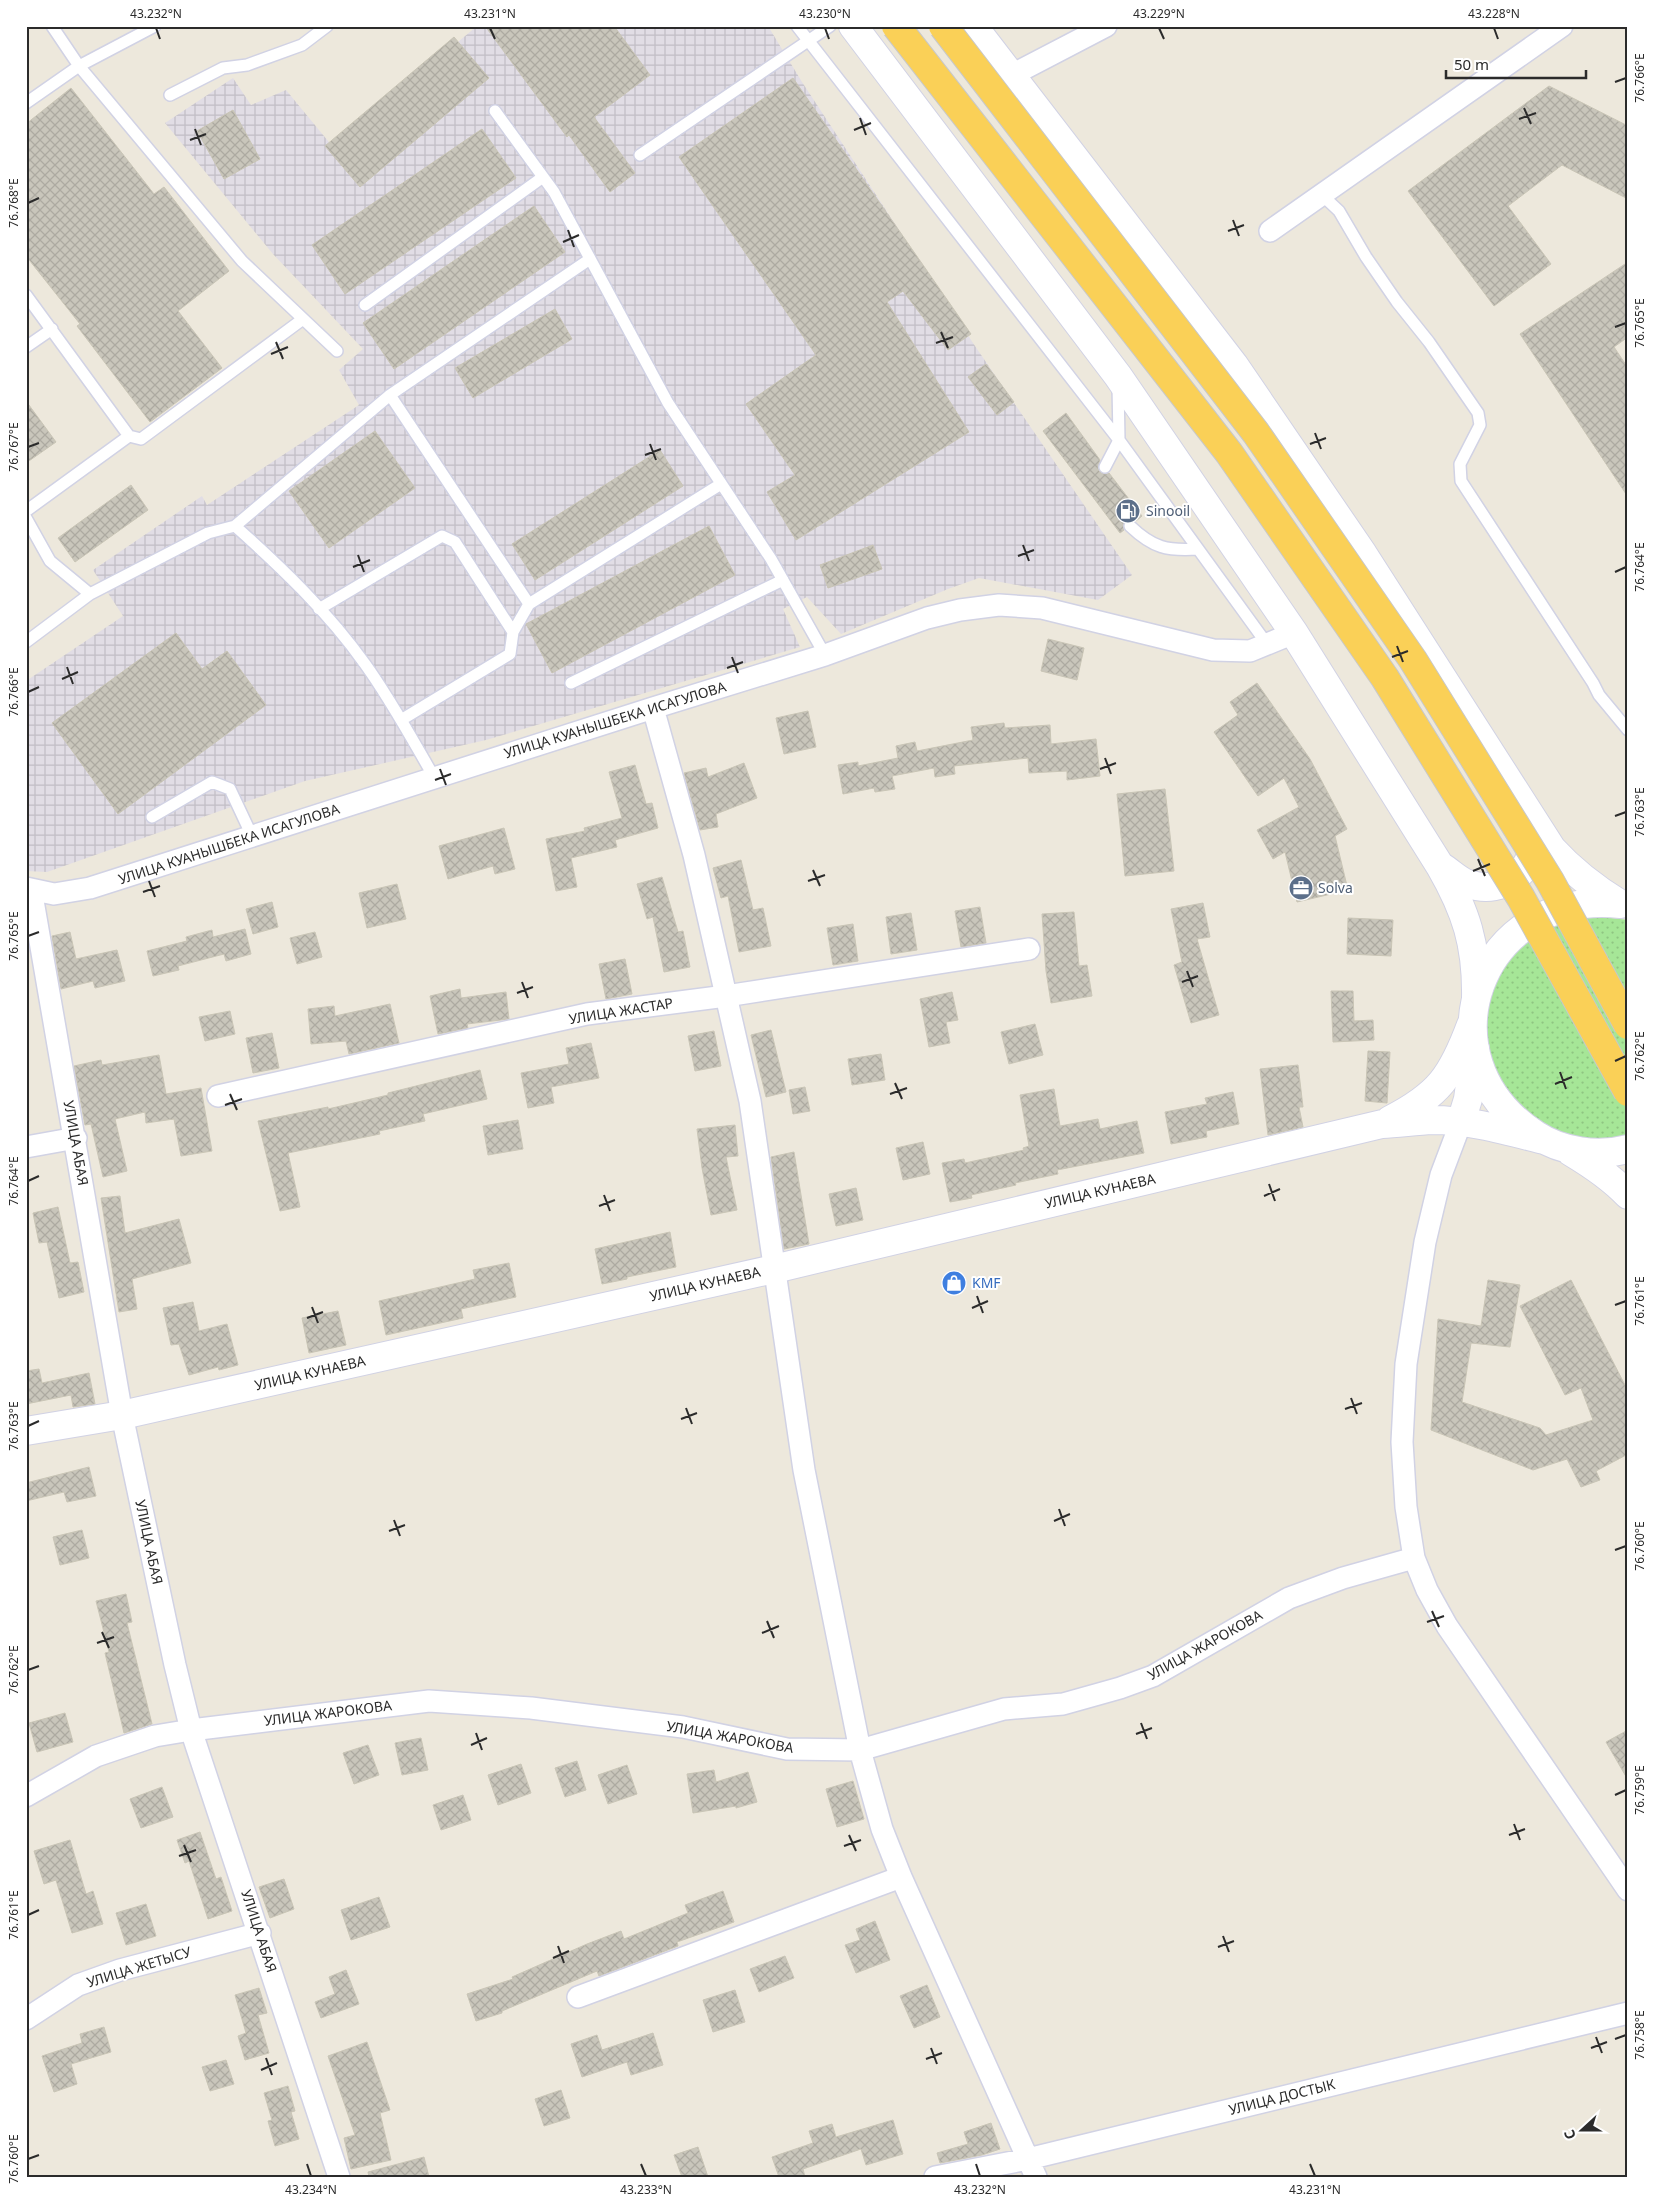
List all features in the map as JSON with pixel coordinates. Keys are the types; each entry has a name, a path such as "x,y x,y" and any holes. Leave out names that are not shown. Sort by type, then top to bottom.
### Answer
{"highway":[{"path":"896,26 1229,453 1379,670 1521,898 1628,1092"},
{"path":"943,26 1256,433 1402,644 1550,881 1628,1025"}],"main road":[{"path":"853,26 1118,376 1294,633 1458,896 1474,952 1475,1008 1475,1049 1468,1099 1461,1122"},
{"path":"973,26 1234,365 1363,554 1552,849 1570,868 1592,886 1624,905"},
{"path":"1440,866 1466,884 1485,888 1504,884 1519,874 1531,860 1535,842 1533,820"},
{"path":"1382,1124 1412,1109 1436,1090 1458,1059 1486,972 1500,949 1519,930 1534,920 1566,906 1593,902 1624,905"},
{"path":"1475,1049 1484,1078 1498,1103 1519,1124 1593,1166 1617,1183 1628,1195"},
{"path":"1382,1124 1433,1120 1461,1122 1507,1130 1592,1153 1628,1149"},
{"name":"УЛИЦА КУНАЕВА","path":"26,1430 122,1415 774,1269 1382,1124"}],"street":[{"path":"1010,76 1106,26"},
{"path":"1270,231 1562,26"},
{"name":"УЛИЦА КУАНЫШБЕКА ИСАГУЛОВА","path":"29,888 54,894 90,888 825,655 927,618 960,610 999,605 1042,608 1212,650 1250,651 1294,633"},
{"path":"653,708 694,855 750,1101 804,1470 860,1750 882,1828 902,1877 1032,2168"},
{"name":"УЛИЦА АБАЯ","path":"29,888 76,1138 122,1415 175,1665 192,1730 339,2177"},
{"name":"УЛИЦА ЖАСТАР","path":"218,1096 587,1014 726,996 1029,948"},
{"path":"1461,1122 1441,1175 1425,1242 1406,1364 1402,1442 1406,1506 1414,1558 1427,1590 1447,1626 1628,1890"},
{"path":"26,1147 76,1138"},
{"name":"УЛИЦА ЖАРОКОВА","path":"26,1796 96,1756 155,1736 429,1701 531,1708 683,1727 787,1749 860,1750 1004,1709 1063,1704 1120,1688 1153,1676 1290,1598 1343,1578 1414,1558"},
{"path":"578,1998 902,1877"},
{"name":"УЛИЦА ЖЕТЫСУ","path":"26,2019 78,1985 120,1970 260,1933"},
{"name":"УЛИЦА ДОСТЫК","path":"935,2177 1032,2168 1628,2013"}],"lane":[{"path":"52,26 79,66 242,261 337,351"},
{"path":"26,103 79,66 155,26"},
{"path":"170,95 223,68 247,65 302,45 327,26"},
{"path":"797,26 1119,440 1268,644"},
{"path":"640,155 830,26"},
{"path":"495,111 554,192 668,403 783,580 825,655"},
{"path":"365,305 543,177"},
{"path":"1322,195 1339,211 1366,257 1397,302 1429,342 1478,412 1480,425 1460,464 1461,481 1599,695 1628,730"},
{"path":"26,642 90,594 208,534 235,526 390,395 590,259"},
{"path":"26,295 129,436 141,439 304,320"},
{"path":"26,348 52,329"},
{"path":"1105,467 1119,440 1118,376"},
{"path":"390,395 529,604"},
{"path":"26,511 129,436"},
{"path":"401,720 510,654 513,632 529,604 721,484"},
{"path":"26,518 50,561 90,594"},
{"path":"235,526 294,579 364,663 401,720 434,778"},
{"path":"1130,526 1143,539 1172,551 1198,549"},
{"path":"319,609 442,536 456,542 513,632"},
{"path":"571,683 783,580"},
{"path":"152,817 212,782 230,789 252,836"}],"shaded area":[{"path":"477,26 768,26 802,82 975,346 1132,575 1098,600 979,578 841,634 807,597 783,609 800,647 486,740 305,781 47,872 26,871 26,681 123,616 93,570 202,496 207,505 359,405 339,370 363,349 273,254 165,123 233,78 251,105 286,90 333,147"}],"green space":[{"path":"1586,915 1628,920 1628,1137 1599,1141 1568,1136 1542,1126 1521,1109 1504,1089 1492,1065 1487,1039 1487,1012 1493,986 1515,951 1544,929"}],"building":[{"path":"485,26 614,26 650,75 594,117 635,173 610,192 569,135 567,137"},
{"path":"454,37 489,78 360,187 325,146"},
{"path":"793,78 971,334 948,350 903,291 887,302 969,432 796,540 767,492 795,475 746,404 816,355 679,157"},
{"path":"1549,86 1628,126 1628,199 1562,165 1508,206 1551,264 1494,306 1408,191"},
{"path":"71,88 154,194 164,187 229,271 178,311 222,368 150,422 77,326 80,324 26,256 26,124"},
{"path":"233,110 260,159 224,179 197,131"},
{"path":"482,129 516,178 345,294 312,245"},
{"path":"534,206 565,252 394,369 363,323"},
{"path":"1628,262 1628,337 1614,347 1628,368 1628,497 1520,334"},
{"path":"555,309 572,339 473,398 455,368"},
{"path":"986,364 1014,402 997,415 968,377"},
{"path":"26,401 56,442 26,463"},
{"path":"1066,413 1100,460 1099,471 1105,474 1109,473 1142,516 1136,521 1131,519 1125,521 1123,525 1124,530 1120,533 1043,431"},
{"path":"375,431 415,488 329,548 289,491"},
{"path":"660,450 683,486 535,580 512,544"},
{"path":"131,485 148,510 75,562 58,538"},
{"path":"709,526 735,575 552,673 526,624"},
{"path":"873,545 882,569 828,588 820,565"},
{"path":"176,633 202,669 227,651 266,705 118,814 52,723"},
{"path":"1048,639 1084,648 1077,680 1041,671"},
{"path":"1257,683 1310,759 1347,829 1335,836 1348,890 1297,902 1285,852 1273,859 1257,830 1299,807 1284,778 1258,796 1214,732 1238,715 1230,702"},
{"path":"808,711 816,747 784,754 776,718"},
{"path":"1004,723 1005,728 1050,725 1051,744 1096,739 1100,776 1067,780 1067,771 1029,773 1028,758 954,766 955,774 935,777 934,768 892,776 895,789 875,792 874,788 843,794 838,765 858,762 858,766 898,758 896,746 915,742 917,751 973,740 971,727"},
{"path":"744,763 757,798 716,814 718,827 700,830 684,773 706,768 708,777"},
{"path":"635,765 646,804 652,803 658,828 615,840 617,847 571,858 577,887 556,891 546,839 585,831 584,828 622,818 609,772"},
{"path":"1165,789 1174,871 1125,876 1117,794"},
{"path":"504,828 515,869 495,874 493,866 448,879 439,846"},
{"path":"741,860 753,910 763,908 771,946 739,952 728,896 721,898 713,868"},
{"path":"662,877 678,932 683,931 690,967 664,972 653,917 647,919 637,884"},
{"path":"397,884 406,919 367,928 359,893"},
{"path":"272,902 278,927 253,934 246,909"},
{"path":"1203,903 1210,937 1197,939 1219,1015 1191,1023 1174,965 1182,962 1171,909"},
{"path":"980,907 986,943 961,947 955,911"},
{"path":"1074,912 1079,966 1087,965 1092,996 1051,1003 1046,971 1042,914"},
{"path":"911,913 917,950 891,954 886,917"},
{"path":"1348,918 1393,920 1391,956 1347,954"},
{"path":"853,924 858,961 833,965 827,928"},
{"path":"245,929 251,954 226,961 224,954 178,966 179,970 153,976 147,951 187,941 186,937 212,930 213,937"},
{"path":"70,932 76,959 117,950 125,981 95,988 93,981 61,989 52,936"},
{"path":"315,932 322,957 297,964 290,938"},
{"path":"625,959 632,994 606,999 599,964"},
{"path":"460,989 461,998 506,992 509,1019 467,1024 468,1028 438,1034 430,996"},
{"path":"1331,991 1353,991 1354,1021 1373,1020 1374,1040 1333,1042"},
{"path":"952,992 958,1020 946,1022 950,1043 929,1047 920,999"},
{"path":"390,1004 399,1043 349,1054 346,1041 311,1044 308,1009 334,1006 335,1016"},
{"path":"230,1011 235,1034 205,1041 199,1017"},
{"path":"1035,1024 1043,1055 1009,1064 1001,1032"},
{"path":"771,1030 786,1092 766,1097 751,1035"},
{"path":"714,1031 721,1066 695,1071 688,1036"},
{"path":"272,1033 279,1068 253,1073 246,1038"},
{"path":"591,1043 599,1078 551,1087 554,1103 528,1108 521,1073 569,1064 566,1048"},
{"path":"1368,1051 1390,1052 1387,1103 1365,1101"},
{"path":"881,1054 885,1080 852,1085 848,1059"},
{"path":"159,1055 166,1094 201,1088 212,1151 181,1156 174,1119 146,1123 145,1112 115,1119 127,1171 103,1177 91,1124 85,1125 74,1066 101,1060 102,1065"},
{"path":"1298,1065 1303,1107 1299,1107 1303,1127 1268,1135 1260,1069"},
{"path":"480,1070 487,1099 423,1114 425,1121 379,1131 380,1134 288,1153 300,1207 280,1211 258,1121 328,1107 328,1109"},
{"path":"805,1087 810,1111 793,1114 789,1090"},
{"path":"1054,1089 1060,1126 1098,1119 1100,1129 1137,1121 1144,1153 1057,1170 1058,1174 1015,1183 1016,1185 971,1195 972,1198 950,1202 942,1163 964,1159 965,1163 1024,1150 1023,1148 1029,1146 1020,1095"},
{"path":"1233,1092 1239,1124 1206,1131 1207,1137 1171,1144 1165,1112 1207,1104 1205,1098"},
{"path":"518,1120 523,1149 488,1155 483,1126"},
{"path":"735,1125 738,1156 726,1157 737,1210 711,1215 697,1129"},
{"path":"923,1142 930,1174 903,1180 896,1148"},
{"path":"794,1152 809,1244 784,1249 771,1157"},
{"path":"856,1188 863,1220 836,1226 829,1194"},
{"path":"120,1196 125,1233 179,1219 191,1263 132,1279 137,1309 119,1312 101,1198"},
{"path":"58,1207 70,1263 78,1262 84,1292 59,1298 47,1242 39,1243 33,1213"},
{"path":"670,1232 676,1267 602,1284 595,1249"},
{"path":"509,1263 516,1297 461,1309 463,1318 386,1335 379,1301 475,1279 473,1270"},
{"path":"1488,1280 1520,1285 1510,1347 1471,1343 1462,1402 1540,1428 1546,1435 1593,1420 1581,1388 1565,1395 1520,1306 1571,1280 1628,1391 1628,1454 1596,1471 1600,1480 1581,1487 1567,1459 1533,1470 1431,1430 1438,1319 1481,1326"},
{"path":"193,1302 199,1331 227,1324 238,1365 219,1370 218,1367 189,1375 179,1344 171,1345 163,1308"},
{"path":"338,1311 346,1345 309,1353 302,1318"},
{"path":"39,1369 42,1383 89,1373 95,1404 73,1407 71,1395 26,1404 26,1371"},
{"path":"89,1467 96,1496 67,1502 64,1492 26,1501 26,1483"},
{"path":"82,1530 89,1558 60,1565 53,1537"},
{"path":"126,1594 132,1622 127,1623 152,1724 124,1733 105,1653 109,1652 96,1601"},
{"path":"65,1713 73,1742 37,1752 29,1723"},
{"path":"1628,1730 1628,1780 1606,1742"},
{"path":"421,1738 428,1770 402,1775 395,1743"},
{"path":"368,1745 379,1775 354,1784 343,1753"},
{"path":"577,1761 586,1790 565,1797 555,1768"},
{"path":"521,1764 531,1793 498,1805 488,1775"},
{"path":"627,1765 637,1794 608,1804 598,1775"},
{"path":"714,1770 716,1782 748,1772 757,1802 736,1808 736,1806 693,1813 687,1774"},
{"path":"853,1781 864,1819 837,1827 826,1789"},
{"path":"162,1787 173,1817 141,1828 130,1799"},
{"path":"463,1795 471,1820 441,1830 433,1805"},
{"path":"200,1832 216,1879 221,1877 232,1911 208,1919 189,1861 185,1863 177,1840"},
{"path":"70,1840 86,1894 93,1891 103,1924 72,1933 56,1880 44,1884 34,1851"},
{"path":"284,1879 294,1909 270,1918 259,1887"},
{"path":"723,1891 734,1922 677,1942 678,1946 599,1976 597,1971 502,2011 502,2013 476,2021 467,1994 513,1979 512,1977 621,1931 624,1939 688,1913 685,1905"},
{"path":"379,1897 390,1927 351,1940 341,1910"},
{"path":"146,1904 156,1936 126,1945 116,1913"},
{"path":"875,1921 890,1960 856,1973 845,1945 860,1940 856,1929"},
{"path":"785,1956 794,1978 759,1992 750,1969"},
{"path":"346,1970 359,2004 321,2018 315,2002 335,1994 329,1977"},
{"path":"927,1985 940,2017 914,2028 900,1996"},
{"path":"259,1988 267,2013 258,2015 269,2053 245,2060 238,2036 246,2033 235,1995"},
{"path":"735,1990 745,2022 713,2032 703,2000"},
{"path":"104,2027 111,2052 71,2064 77,2084 54,2092 42,2056 82,2043 80,2034"},
{"path":"653,2033 663,2065 631,2075 627,2062 582,2077 571,2044 597,2035 602,2050"},
{"path":"367,2042 390,2110 380,2113 391,2160 351,2169 344,2138 355,2135 328,2056"},
{"path":"226,2060 234,2084 210,2091 202,2067"},
{"path":"288,2086 295,2111 291,2112 299,2139 275,2146 268,2121 272,2120 264,2093"},
{"path":"561,2090 570,2118 544,2126 535,2099"},
{"path":"893,2120 903,2154 866,2165 861,2149 803,2169 805,2177 779,2177 772,2157 813,2143 809,2131 832,2124 836,2137"},
{"path":"991,2123 1000,2149 982,2155 940,2163 937,2153 968,2144 964,2132"},
{"path":"698,2147 708,2177 682,2177 674,2155"},
{"path":"424,2157 429,2177 369,2177 368,2172"}],"place":[{"name":"Sinooil","path":"1128,511"},
{"name":"Solva","path":"1301,888"},
{"name":"KMF","path":"954,1283"}]}
